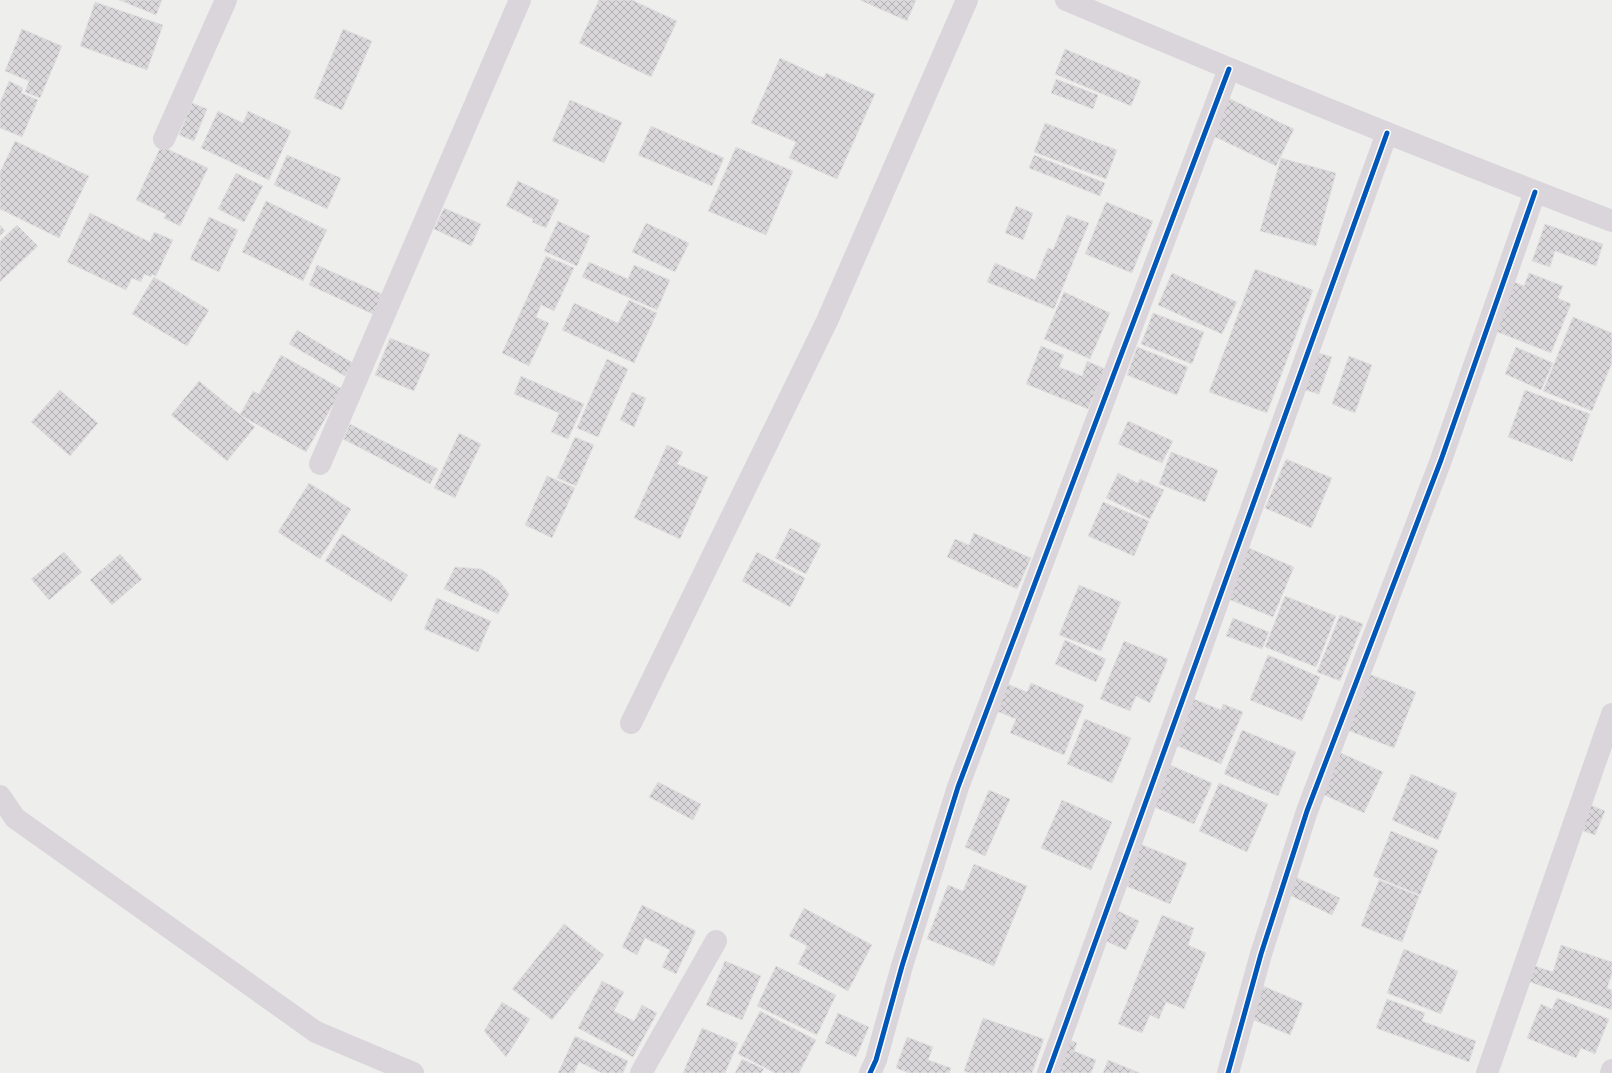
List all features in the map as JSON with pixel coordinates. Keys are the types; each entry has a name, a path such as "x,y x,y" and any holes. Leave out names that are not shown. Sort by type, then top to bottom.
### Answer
{"street":[{"path":"164,140 226,0"},
{"path":"320,464 520,0"},
{"path":"630,723 827,321 967,0"},
{"path":"1066,0 1229,69 1387,133 1612,221"},
{"path":"870,1073 876,1060 902,966 958,787 1229,69"},
{"path":"1048,1073 1387,133"},
{"path":"1228,1073 1261,954 1307,811 1441,460 1535,192"},
{"path":"1488,1073 1612,714"},
{"path":"0,796 15,818 316,1032 413,1073"},
{"path":"641,1073 716,941"}],"building":[{"path":"119,0 162,0 156,15"},
{"path":"599,0 632,0 677,21 651,77 579,43"},
{"path":"860,0 916,0 907,21"},
{"path":"95,2 163,25 147,70 80,46"},
{"path":"22,29 62,46 40,98 25,92 29,81 5,71"},
{"path":"343,29 372,41 342,110 314,98"},
{"path":"1065,49 1141,81 1131,106 1055,74"},
{"path":"780,58 824,78 826,73 875,94 837,179 789,158 796,142 751,123"},
{"path":"1056,79 1098,95 1093,109 1051,93"},
{"path":"9,81 23,88 21,93 38,100 22,137 0,128 0,103"},
{"path":"1226,97 1294,129 1276,166 1209,134"},
{"path":"570,100 622,122 604,163 552,141"},
{"path":"192,103 207,109 194,141 179,135"},
{"path":"218,111 243,123 248,111 291,131 269,180 201,148"},
{"path":"1045,123 1117,150 1106,179 1034,152"},
{"path":"651,126 724,158 712,186 638,155"},
{"path":"15,141 89,176 59,238 0,209 0,172"},
{"path":"161,146 208,168 180,226 164,218 166,214 136,200"},
{"path":"736,147 793,171 766,235 708,211"},
{"path":"287,155 341,178 327,209 274,185"},
{"path":"1034,155 1105,183 1100,196 1029,168"},
{"path":"1281,158 1336,173 1316,246 1260,231"},
{"path":"236,173 263,186 244,222 218,209"},
{"path":"518,181 559,200 546,228 532,222 533,219 506,206"},
{"path":"266,201 327,230 303,281 242,252"},
{"path":"1106,202 1153,221 1132,273 1085,254"},
{"path":"1016,206 1033,213 1023,240 1005,233"},
{"path":"444,208 481,224 471,246 434,229"},
{"path":"90,213 150,242 154,232 173,240 156,276 152,274 151,277 144,274 141,282 132,278 126,290 67,262"},
{"path":"1067,215 1089,223 1054,309 987,282 995,263 1035,280 1048,248 1053,250"},
{"path":"209,217 238,230 219,272 190,259"},
{"path":"558,221 590,236 577,266 544,251"},
{"path":"646,223 689,243 675,272 632,252"},
{"path":"1545,224 1603,244 1596,266 1555,251 1550,267 1532,261"},
{"path":"0,225 5,231 0,236"},
{"path":"17,225 38,246 0,282 0,241"},
{"path":"546,256 574,268 554,311 541,305 536,317 549,323 529,366 502,353"},
{"path":"589,262 628,279 634,265 670,280 657,310 582,277"},
{"path":"317,265 384,295 375,315 309,285"},
{"path":"1255,269 1313,290 1267,413 1209,392"},
{"path":"1172,273 1237,302 1222,334 1158,305"},
{"path":"1529,273 1563,286 1558,298 1571,304 1551,353 1495,331 1514,282 1524,286"},
{"path":"154,277 209,310 187,346 132,314"},
{"path":"1064,292 1110,313 1090,359 1044,339"},
{"path":"629,300 657,313 634,363 562,330 574,303 618,323"},
{"path":"1153,313 1204,332 1192,364 1141,344"},
{"path":"1573,317 1612,333 1612,363 1592,411 1543,391"},
{"path":"297,330 353,363 345,376 289,344"},
{"path":"390,338 430,354 414,391 375,375"},
{"path":"1041,346 1064,355 1059,367 1082,376 1087,361 1105,369 1088,409 1026,384"},
{"path":"1137,347 1188,367 1177,395 1127,375"},
{"path":"1516,347 1553,363 1541,390 1505,374"},
{"path":"1315,352 1332,357 1319,394 1302,389"},
{"path":"281,355 342,389 306,452 240,415 253,391 259,394"},
{"path":"1349,356 1372,365 1355,413 1332,404"},
{"path":"607,359 628,369 598,437 577,428"},
{"path":"521,376 584,404 568,439 551,432 559,413 514,394"},
{"path":"199,381 255,427 227,461 171,415"},
{"path":"60,390 98,423 70,456 31,422"},
{"path":"1525,390 1590,414 1572,462 1508,437"},
{"path":"632,392 646,398 634,427 620,420"},
{"path":"1128,421 1173,441 1162,463 1118,444"},
{"path":"350,424 438,469 430,484 343,439"},
{"path":"459,433 481,444 455,498 434,488"},
{"path":"575,437 594,445 576,486 557,478"},
{"path":"667,445 683,452 677,464 708,477 680,539 634,518"},
{"path":"1171,452 1218,470 1205,502 1159,484"},
{"path":"1286,459 1332,478 1311,528 1265,508"},
{"path":"1118,473 1138,483 1140,479 1164,490 1150,519 1106,498"},
{"path":"547,476 575,488 552,538 525,525"},
{"path":"309,483 351,509 320,559 278,532"},
{"path":"1103,502 1149,521 1134,556 1088,536"},
{"path":"790,528 821,544 806,574 775,558"},
{"path":"974,533 1031,558 1017,589 947,557 955,539 969,545"},
{"path":"342,534 408,575 391,602 325,561"},
{"path":"1244,546 1294,567 1273,617 1223,597"},
{"path":"64,552 82,572 49,600 31,579"},
{"path":"757,552 805,578 790,607 742,581"},
{"path":"120,554 142,579 112,605 90,580"},
{"path":"455,567 481,569 499,580 509,594 498,614 444,589"},
{"path":"1079,585 1121,602 1101,651 1059,635"},
{"path":"1285,596 1336,616 1316,667 1265,647"},
{"path":"437,598 491,621 478,652 424,629"},
{"path":"1340,615 1363,624 1340,681 1317,672"},
{"path":"1233,618 1269,632 1262,649 1226,636"},
{"path":"1065,640 1106,659 1096,682 1055,664"},
{"path":"1124,641 1168,659 1150,703 1136,696 1130,711 1100,699"},
{"path":"1268,655 1320,677 1302,721 1250,700"},
{"path":"1369,674 1416,692 1394,748 1347,730"},
{"path":"1005,683 1027,692 1031,683 1084,705 1064,755 1010,733 1016,719 994,710"},
{"path":"1189,697 1221,710 1223,704 1243,712 1221,764 1170,743"},
{"path":"1085,719 1131,738 1112,783 1067,764"},
{"path":"1242,730 1296,752 1278,796 1224,774"},
{"path":"1341,753 1383,772 1364,813 1322,794"},
{"path":"1168,764 1212,783 1194,824 1150,805"},
{"path":"1411,774 1457,793 1438,840 1392,820"},
{"path":"658,782 701,804 693,820 649,797"},
{"path":"1219,783 1268,804 1247,852 1199,831"},
{"path":"989,790 1010,799 985,856 965,847"},
{"path":"1062,800 1112,822 1091,870 1041,848"},
{"path":"1588,804 1605,811 1595,835 1578,829"},
{"path":"1391,831 1438,850 1420,895 1373,876"},
{"path":"1135,842 1187,863 1170,904 1119,883"},
{"path":"974,864 1027,886 994,966 927,939 948,885 963,891"},
{"path":"1295,877 1340,898 1332,915 1287,894"},
{"path":"1379,880 1419,896 1402,942 1361,926"},
{"path":"642,905 696,931 676,974 662,967 670,950 645,938 637,955 622,947"},
{"path":"804,908 872,945 848,991 798,964 807,946 789,936"},
{"path":"1114,909 1139,921 1126,950 1101,939"},
{"path":"1162,915 1194,928 1188,945 1206,953 1184,1009 1166,1002 1159,1019 1150,1015 1142,1033 1118,1024"},
{"path":"564,924 604,955 552,1020 512,989"},
{"path":"1561,945 1612,962 1612,974 1607,988 1612,990 1612,1010 1524,980 1529,964 1553,972"},
{"path":"1404,949 1458,971 1441,1014 1387,993"},
{"path":"725,961 761,976 742,1020 706,1005"},
{"path":"776,966 836,995 817,1035 757,1006"},
{"path":"602,981 624,992 614,1011 634,1021 642,1005 657,1013 633,1057 578,1028"},
{"path":"1263,986 1303,1003 1290,1035 1249,1018"},
{"path":"1557,998 1609,1019 1595,1054 1581,1048 1576,1058 1527,1038 1541,1004 1552,1009"},
{"path":"1387,999 1425,1013 1422,1021 1476,1041 1469,1062 1376,1028"},
{"path":"502,1002 530,1019 506,1057 484,1031"},
{"path":"760,1011 816,1040 799,1073 775,1073 738,1054"},
{"path":"838,1013 869,1027 856,1057 825,1043"},
{"path":"983,1018 1044,1039 1032,1073 970,1073 964,1071"},
{"path":"702,1028 738,1043 725,1073 683,1073"},
{"path":"575,1036 628,1061 623,1073 602,1073 579,1062 574,1073 558,1073"},
{"path":"907,1037 933,1047 928,1060 951,1068 949,1073 909,1073 896,1068"},
{"path":"1067,1039 1077,1043 1074,1051 1096,1060 1091,1073 1054,1073"},
{"path":"742,1059 764,1069 761,1073 735,1073"},
{"path":"1108,1060 1140,1073 1103,1073"}],"cycle path":[{"path":"870,1073 876,1060 902,966 958,787 1229,69"},
{"path":"1048,1073 1387,133"},
{"path":"1228,1073 1261,954 1307,811 1441,460 1535,192"}]}
